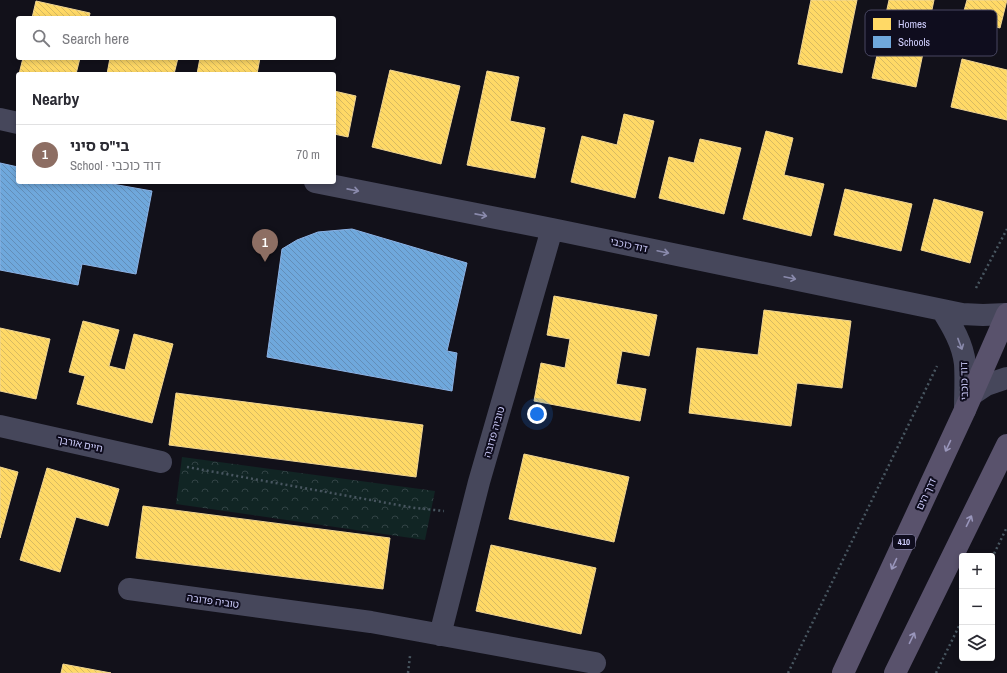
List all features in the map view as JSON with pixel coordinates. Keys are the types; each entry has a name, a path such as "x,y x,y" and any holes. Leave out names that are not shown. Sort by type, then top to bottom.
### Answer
{"main road":[{"name":"דרך הים","path":"844,673 968,403 1007,314"},
{"path":"895,673 1007,445"}],"street":[{"path":"0,119 16,123"},
{"name":"דוד כוכבי","path":"325,184 552,229 953,318 1007,314"},
{"name":"טוביה פדובה","path":"440,635 480,482 552,229"},
{"name":"דוד כוכבי","path":"953,318 965,364 968,403"},
{"path":"968,403 986,385 1007,378"},
{"name":"חיים אורבך","path":"0,426 161,462"},
{"name":"טוביה פדובה","path":"129,590 371,622 595,663"}],"path":[{"path":"788,673 953,318 1007,229"},
{"path":"161,462 416,508 472,513"},
{"path":"994,553 1007,527"},
{"path":"936,673 960,625"}],"green space":[{"path":"182,457 435,491 425,540 176,504"}],"building: Homes":[{"path":"811,0 857,0 842,73 798,64"},
{"path":"889,0 934,0 932,10 887,10"},
{"path":"967,0 1007,0 1000,28 997,27 997,10 964,10"},
{"path":"36,1 90,13 89,16 32,16"},
{"path":"877,56 922,56 916,87 872,78"},
{"path":"962,59 1007,70 1007,120 951,107"},
{"path":"22,60 80,60 76,72 20,72"},
{"path":"110,60 178,60 174,72 107,72"},
{"path":"200,60 260,60 257,72 197,72"},
{"path":"390,70 460,86 441,164 372,147"},
{"path":"487,71 519,77 510,121 545,128 535,178 467,165"},
{"path":"336,91 356,96 348,137 336,134"},
{"path":"624,114 654,121 635,198 571,182 582,136 617,145"},
{"path":"766,131 793,138 784,175 824,184 811,236 743,219"},
{"path":"700,139 741,148 724,214 659,198 669,157 694,163"},
{"path":"845,189 912,204 901,251 834,235"},
{"path":"934,199 983,212 970,263 921,250"},
{"path":"554,296 657,315 649,356 622,351 616,384 646,389 640,421 534,401 541,363 565,368 570,339 547,335"},
{"path":"764,310 851,321 842,388 797,383 791,426 689,413 697,348 758,355"},
{"path":"83,321 119,330 109,366 125,370 134,334 173,344 152,423 77,404 85,376 69,372"},
{"path":"0,328 50,339 36,399 0,391"},
{"path":"176,393 423,425 416,477 169,445"},
{"path":"524,454 629,477 614,542 509,519"},
{"path":"0,467 18,472 0,538"},
{"path":"47,468 119,489 108,526 76,517 60,572 20,560"},
{"path":"143,506 390,538 383,589 136,558"},
{"path":"491,545 596,568 581,634 476,611"},
{"path":"63,664 111,673 61,673"}],"building: Schools":[{"path":"0,163 16,167 16,184 112,184 152,191 136,274 82,264 78,285 0,270"},
{"path":"352,229 467,263 447,351 457,353 452,391 267,357 282,249 297,240 318,232"}],"place":[{"name":"בי\"ס סיני","path":"265,262"}]}
